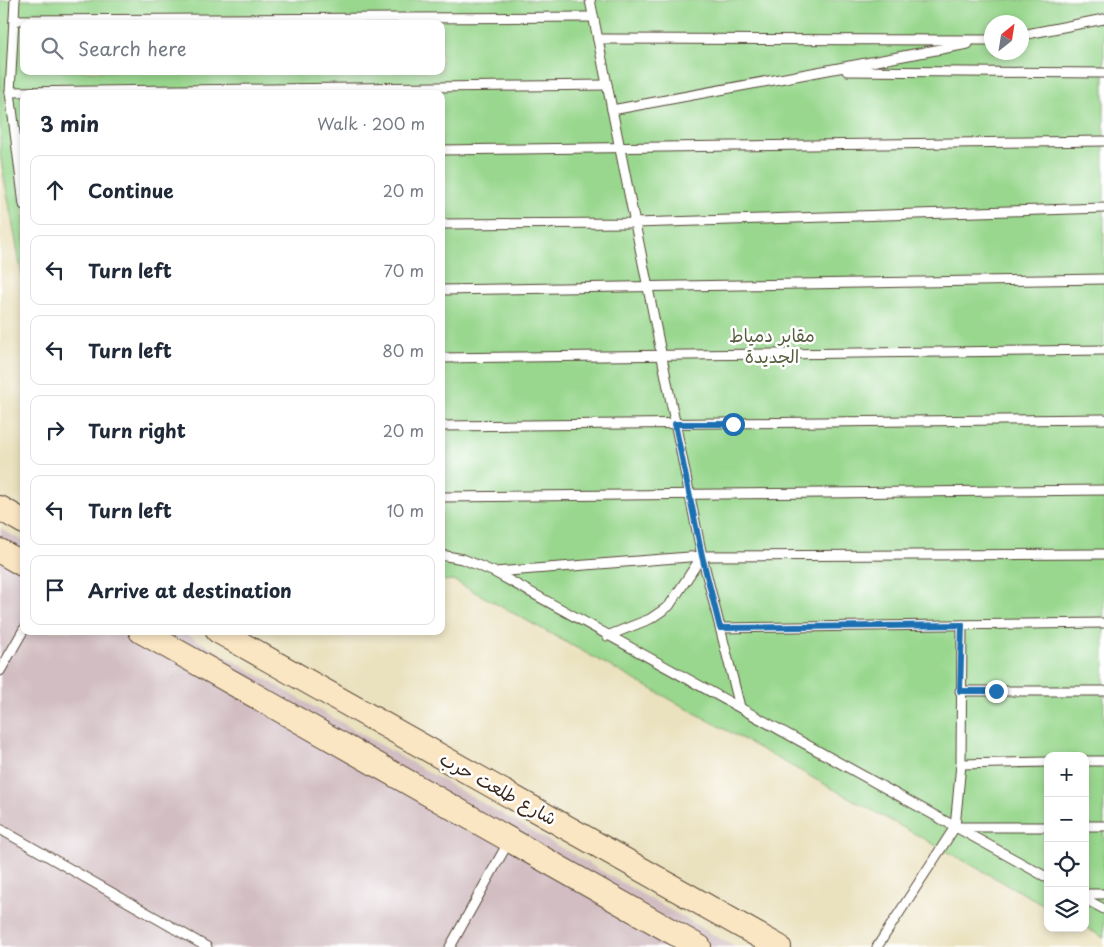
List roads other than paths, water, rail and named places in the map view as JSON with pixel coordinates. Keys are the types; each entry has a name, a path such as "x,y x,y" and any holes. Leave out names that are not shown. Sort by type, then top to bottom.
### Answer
{"main road":[{"path":"0,508 20,520"},
{"path":"0,551 20,563"},
{"path":"148,635 699,947"},
{"name":"شارع طلعت حرب","path":"225,635 779,947"}],"lane":[{"path":"15,0 10,92 20,156"},
{"path":"590,0 702,556 740,708"},
{"path":"14,20 593,17"},
{"path":"1029,33 1104,19"},
{"path":"598,39 984,40"},
{"path":"612,110 984,41"},
{"path":"826,71 1104,73"},
{"path":"181,90 607,85"},
{"path":"10,92 20,92"},
{"path":"445,150 1104,141"},
{"path":"445,224 635,223 1104,208"},
{"path":"445,290 1104,279"},
{"path":"445,358 1104,350"},
{"path":"445,426 1104,419"},
{"path":"445,497 690,496 1104,490"},
{"path":"494,572 702,556 1104,554"},
{"path":"445,556 463,559 494,572 1044,876"},
{"path":"607,636 650,620 668,606 702,556"},
{"path":"720,628 1104,623"},
{"path":"877,947 955,827 961,764 960,691 962,625"},
{"path":"0,671 21,635"},
{"path":"960,691 1104,691"},
{"path":"1089,761 1104,761"},
{"path":"961,764 1044,762"},
{"path":"1089,826 1104,826"},
{"path":"955,827 1044,827"},
{"path":"0,829 207,947"},
{"path":"450,947 509,841"},
{"path":"1089,894 1104,894"},
{"path":"1089,900 1104,909"}],"park label":[{"name":"مقابر دمياط الجديدة","path":"772,346"}]}
